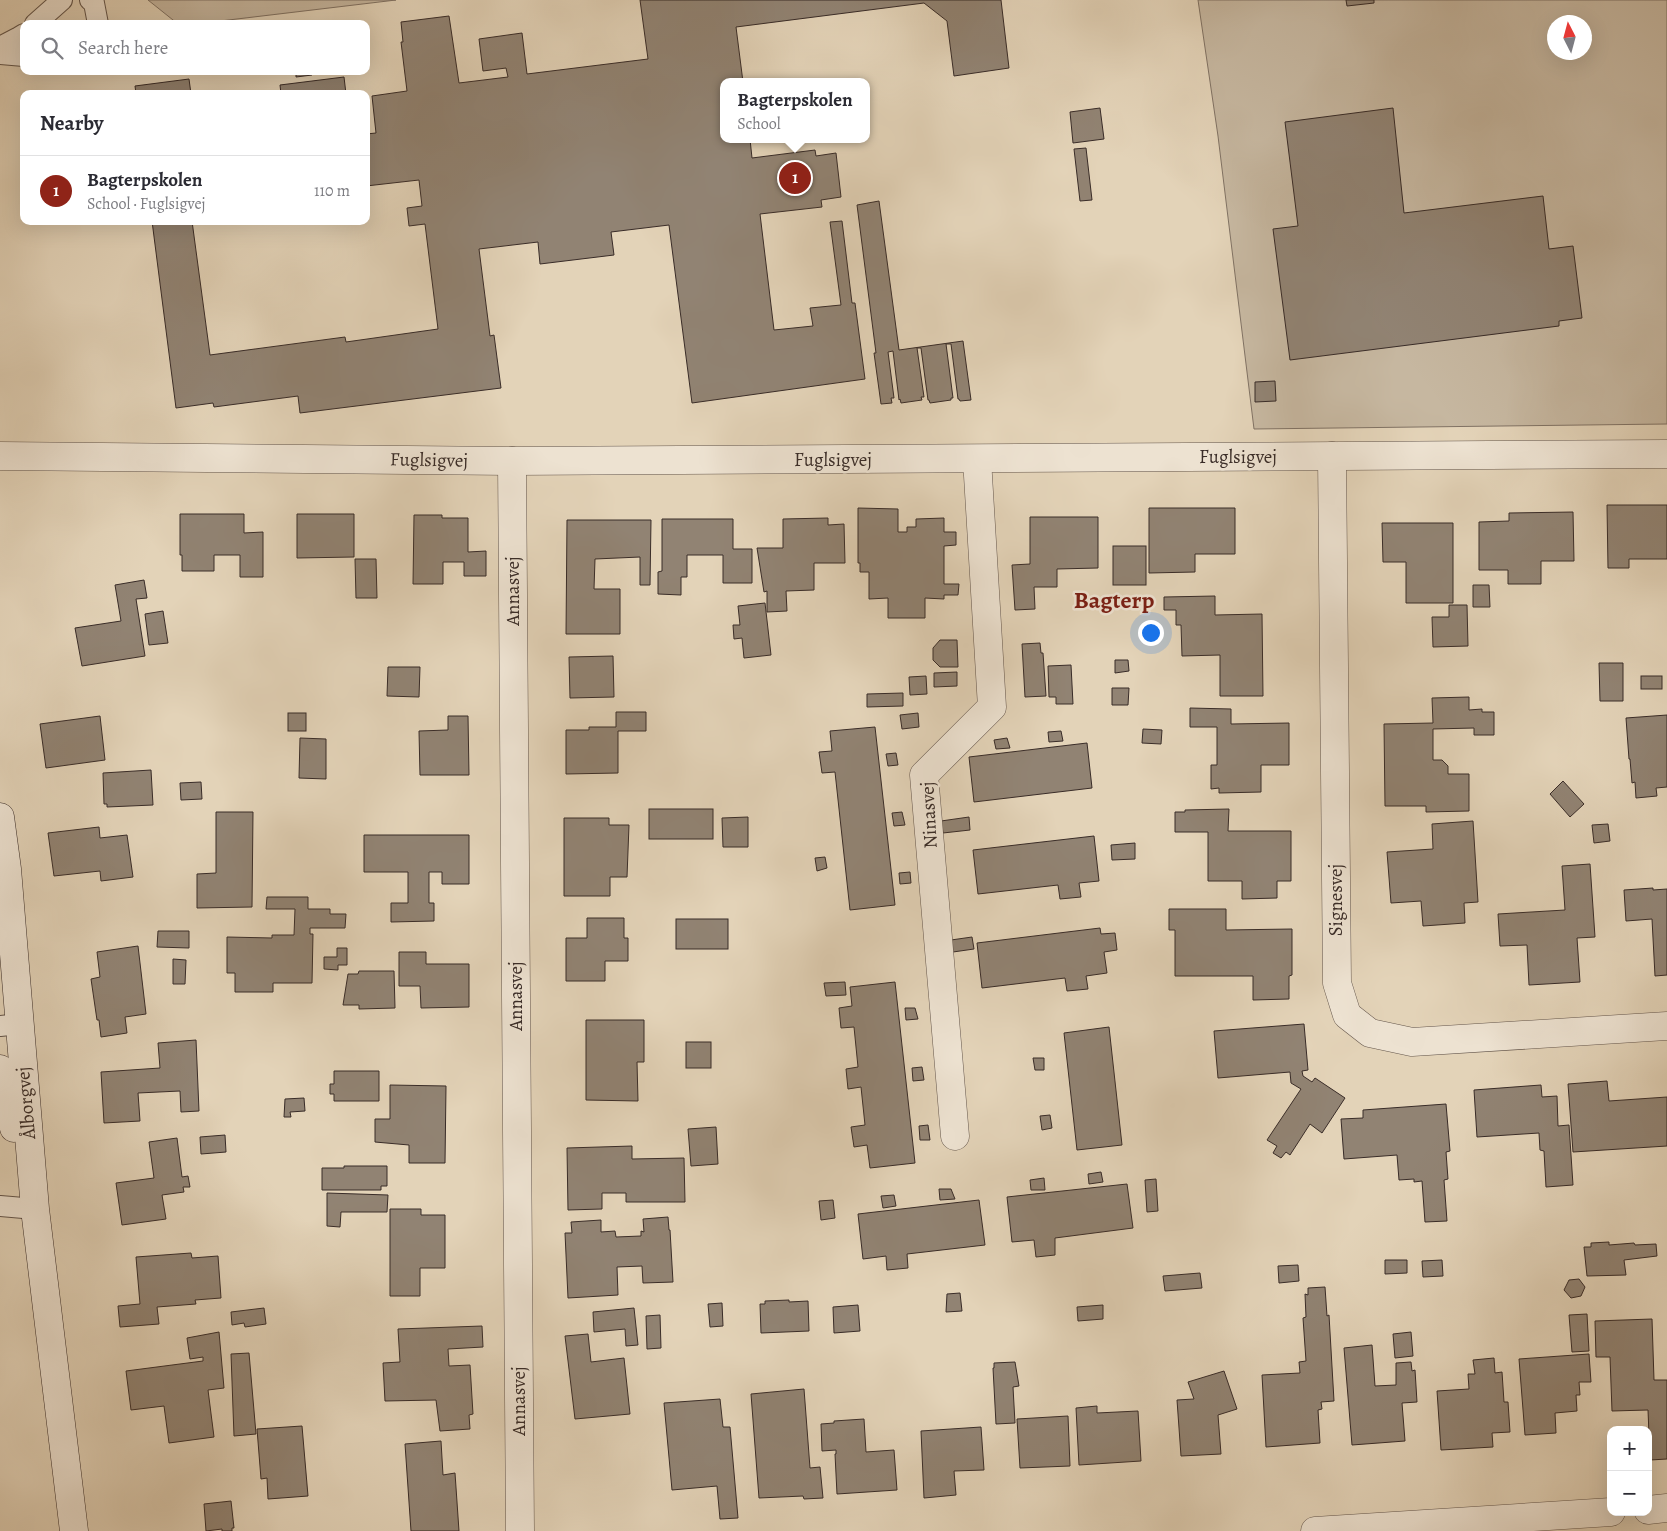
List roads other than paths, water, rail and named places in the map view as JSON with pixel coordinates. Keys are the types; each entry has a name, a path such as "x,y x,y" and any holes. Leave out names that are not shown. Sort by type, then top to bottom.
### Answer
{"street":[{"name":"Fuglsigvej","path":"0,456 512,461 1667,454"},
{"name":"Signesvej","path":"1332,456 1337,983 1347,1015 1370,1033 1412,1042 1667,1026"},
{"name":"Ninasvej","path":"955,1136 924,775 992,707 977,459"},
{"name":"Annasvej","path":"512,461 520,1531"},
{"name":"Ålborgvej","path":"0,817 7,869 10,1025 74,1531"},
{"name":"Ålborgvej","path":"0,1069 34,1209"},
{"path":"1652,1510 1667,1508"},
{"path":"1315,1531 1607,1512"}],"lane":[{"path":"40,20 62,0"},
{"path":"90,0 94,3 97,20"},
{"path":"0,47 20,37"},
{"path":"0,54 20,56"},
{"path":"0,1206 34,1209"}],"place":[{"name":"Bagterpskolen","path":"795,178"}],"district":[{"name":"Bagterp","path":"1114,600"}]}
